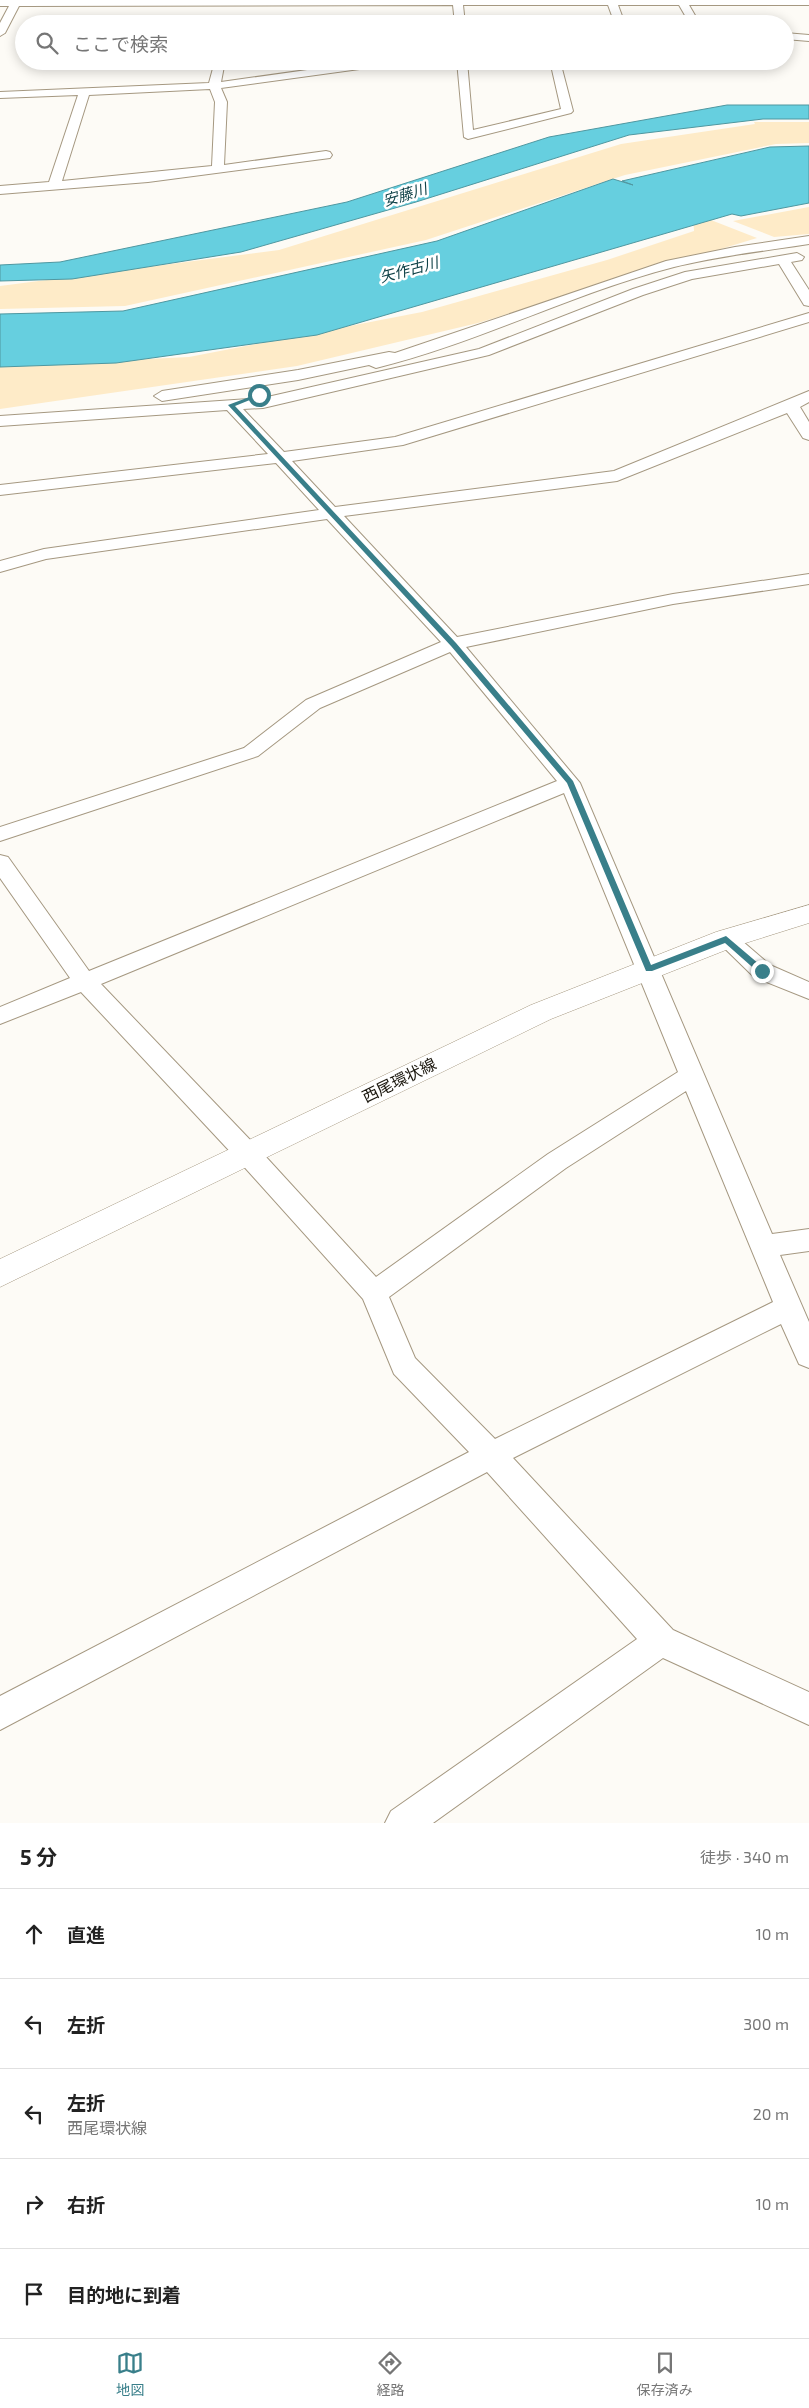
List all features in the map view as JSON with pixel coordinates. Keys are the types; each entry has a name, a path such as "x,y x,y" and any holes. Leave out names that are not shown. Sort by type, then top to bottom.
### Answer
{"main road":[{"name":"西尾環状線","path":"0,1274 247,1152 541,1012 726,939 809,914"}],"street":[{"path":"681,1 690,15"},
{"path":"0,33 16,2"},
{"path":"0,3 233,6 458,2 809,2"},
{"path":"458,2 459,15"},
{"path":"612,2 617,15"},
{"path":"794,37 809,38"},
{"path":"218,70 214,86 221,102 218,169"},
{"path":"0,95 214,86 330,70"},
{"path":"463,70 468,136 567,111 557,70"},
{"path":"54,186 84,90"},
{"path":"0,190 148,178 326,155"},
{"path":"231,405 259,395 341,377 412,351 473,333 610,283 671,264 735,251 809,240"},
{"path":"0,420 263,403 484,352 638,292 690,275 809,256"},
{"path":"783,259 809,302"},
{"path":"0,490 278,458 397,442 809,317"},
{"path":"0,420 289,376 412,351"},
{"path":"0,567 44,554 332,513 617,476 791,406 809,396"},
{"path":"231,405 278,458 332,513 453,644 570,783 809,1356"},
{"path":"791,406 809,435"},
{"path":"0,834 251,752 313,704 453,644 673,599 809,579"},
{"path":"0,1016 570,783"},
{"path":"0,862 84,981 247,1152 374,1293 404,1365 492,1455 661,1641 809,1709"},
{"path":"726,939 762,971 809,991"},
{"path":"374,1293 557,1161 693,1074"},
{"path":"764,1246 809,1240"},
{"path":"0,1714 492,1455 789,1307"},
{"path":"403,1823 661,1641"}],"shaded area":[{"path":"754,122 809,122 809,143 776,144 625,175 426,240 125,306 0,309 0,286 279,250 621,144 755,124"},
{"path":"809,207 809,234 774,237 733,221"},
{"path":"693,213 757,238 478,323 297,366 0,409 0,366 189,357 422,312 607,260 694,231"}],"water":[{"name":"安藤川","path":"727,105 809,105 809,119 763,119 629,135 416,202 241,252 72,279 0,281 0,265 60,262 347,202 549,137"},
{"name":"矢作古川","path":"809,146 809,203 741,216 732,214 317,335 116,363 0,367 0,314 123,311 437,241 613,179 633,185 622,181 770,147"}],"route":[{"path":"259,395 231,405 278,458 332,513 453,644 570,783 649,969 726,939 762,971"}]}
